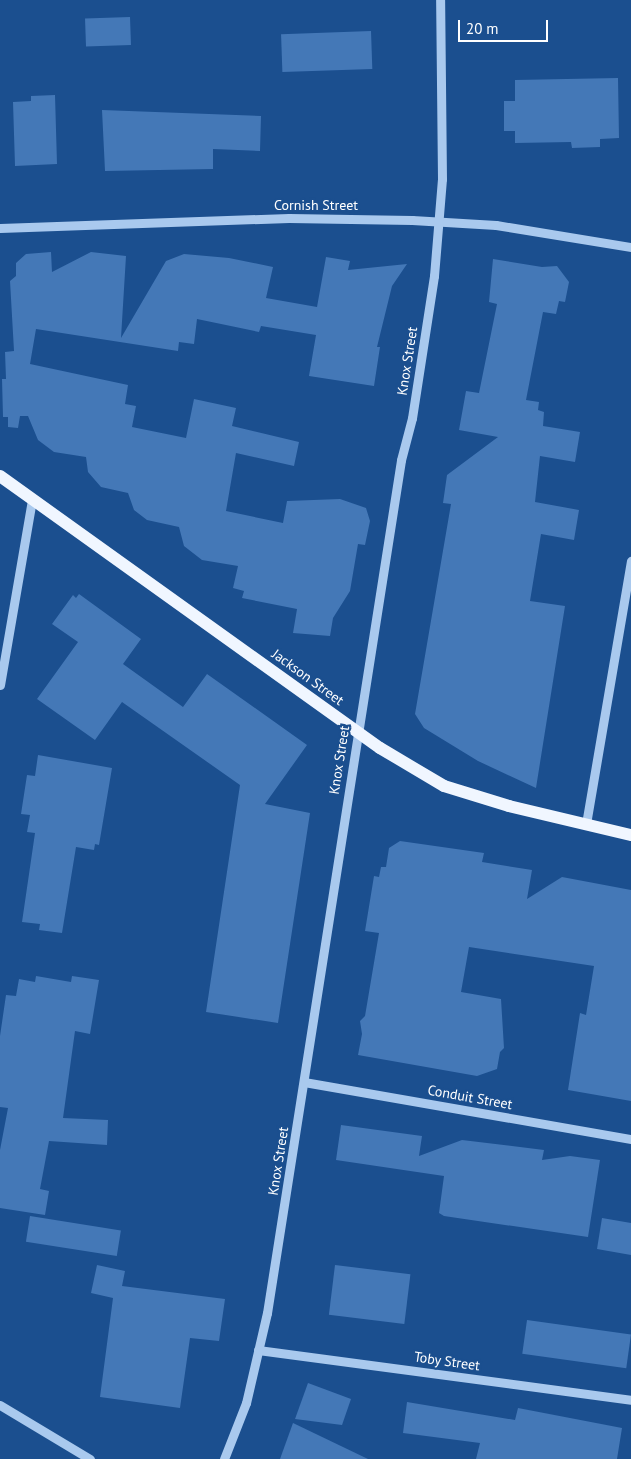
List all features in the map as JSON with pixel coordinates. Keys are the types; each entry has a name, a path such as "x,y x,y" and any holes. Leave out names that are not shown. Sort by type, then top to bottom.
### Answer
{"main road":[{"name":"Jackson Street","path":"0,476 32,500 48,508 358,731 444,786 509,806 631,835"}],"street":[{"name":"Knox Street","path":"224,1459 246,1403 258,1350 304,1082 401,460 412,418 434,276 442,179 440,0"},
{"name":"Cornish Street","path":"0,228 288,218 438,221 496,226 631,247"},
{"path":"0,685 32,500"},
{"path":"586,824 631,561"},
{"name":"Conduit Street","path":"304,1082 631,1139"},
{"name":"Toby Street","path":"258,1350 631,1400"},
{"path":"0,1405 90,1459"}],"building":[{"path":"130,17 131,45 86,47 85,19"},
{"path":"371,31 372,69 282,72 281,34"},
{"path":"618,78 619,138 600,139 600,147 572,148 571,142 515,143 515,131 504,131 504,101 515,101 515,80"},
{"path":"55,95 57,164 15,166 13,102 31,101 31,96"},
{"path":"102,110 261,116 260,151 213,149 213,169 105,171"},
{"path":"51,252 52,272 91,252 126,256 121,338 166,261 184,254 229,258 273,267 266,298 317,307 326,257 350,261 348,270 407,264 392,286 377,347 380,347 374,386 309,376 316,335 261,326 259,332 197,319 194,344 179,342 178,351 36,329 30,364 128,385 125,404 136,406 132,427 186,438 194,399 236,408 232,426 299,442 294,466 236,453 226,511 283,523 287,501 340,499 366,508 370,521 365,545 358,544 350,591 333,618 330,636 293,633 297,609 242,598 244,591 233,588 238,566 202,560 184,546 179,527 147,520 134,510 128,493 101,487 88,472 86,457 54,452 38,440 28,416 20,416 18,428 8,427 8,417 3,417 2,379 6,379 5,352 14,351 10,281 16,276 16,263 26,254"},
{"path":"493,259 542,267 557,266 569,282 565,302 559,301 556,314 543,312 526,400 539,402 538,410 544,412 543,426 580,432 575,462 540,456 535,502 579,510 574,540 541,534 530,601 565,606 536,788 478,761 424,728 415,714 451,504 443,503 447,475 498,437 459,430 466,391 479,393 497,304 489,302"},
{"path":"79,594 141,639 123,664 183,707 207,674 307,745 265,804 310,813 278,1023 206,1012 240,785 122,702 95,740 37,699 78,642 52,624 73,595 76,598"},
{"path":"38,755 112,768 99,845 95,844 94,850 76,847 62,933 39,930 40,924 22,922 35,833 27,832 30,815 21,814 27,775 35,776"},
{"path":"400,841 484,853 482,862 532,870 527,899 562,877 631,890 631,1101 568,1090 580,1013 586,1015 594,966 469,947 461,992 501,999 504,1048 500,1052 497,1069 477,1076 358,1055 362,1034 360,1021 365,1016 379,933 365,931 374,876 379,877 381,867 386,867 389,848"},
{"path":"36,976 71,982 72,976 99,980 90,1034 75,1031 63,1118 108,1120 107,1145 49,1141 40,1189 49,1191 45,1215 0,1208 0,1150 8,1108 0,1107 0,1036 6,995 16,996 19,979 35,982"},
{"path":"341,1125 422,1136 419,1156 462,1140 544,1150 542,1160 570,1156 600,1160 588,1237 444,1216 439,1213 444,1176 336,1160"},
{"path":"30,1216 121,1230 117,1256 26,1242"},
{"path":"602,1218 631,1223 631,1255 597,1249"},
{"path":"97,1265 125,1271 122,1286 225,1299 219,1341 190,1338 180,1408 100,1397 113,1298 91,1293"},
{"path":"335,1265 410,1274 404,1324 329,1315"},
{"path":"527,1320 631,1335 626,1368 522,1354"},
{"path":"308,1383 351,1399 342,1425 295,1419"},
{"path":"407,1402 515,1420 518,1408 622,1428 617,1459 476,1459 480,1443 403,1433"},
{"path":"293,1423 368,1459 280,1459"}]}
